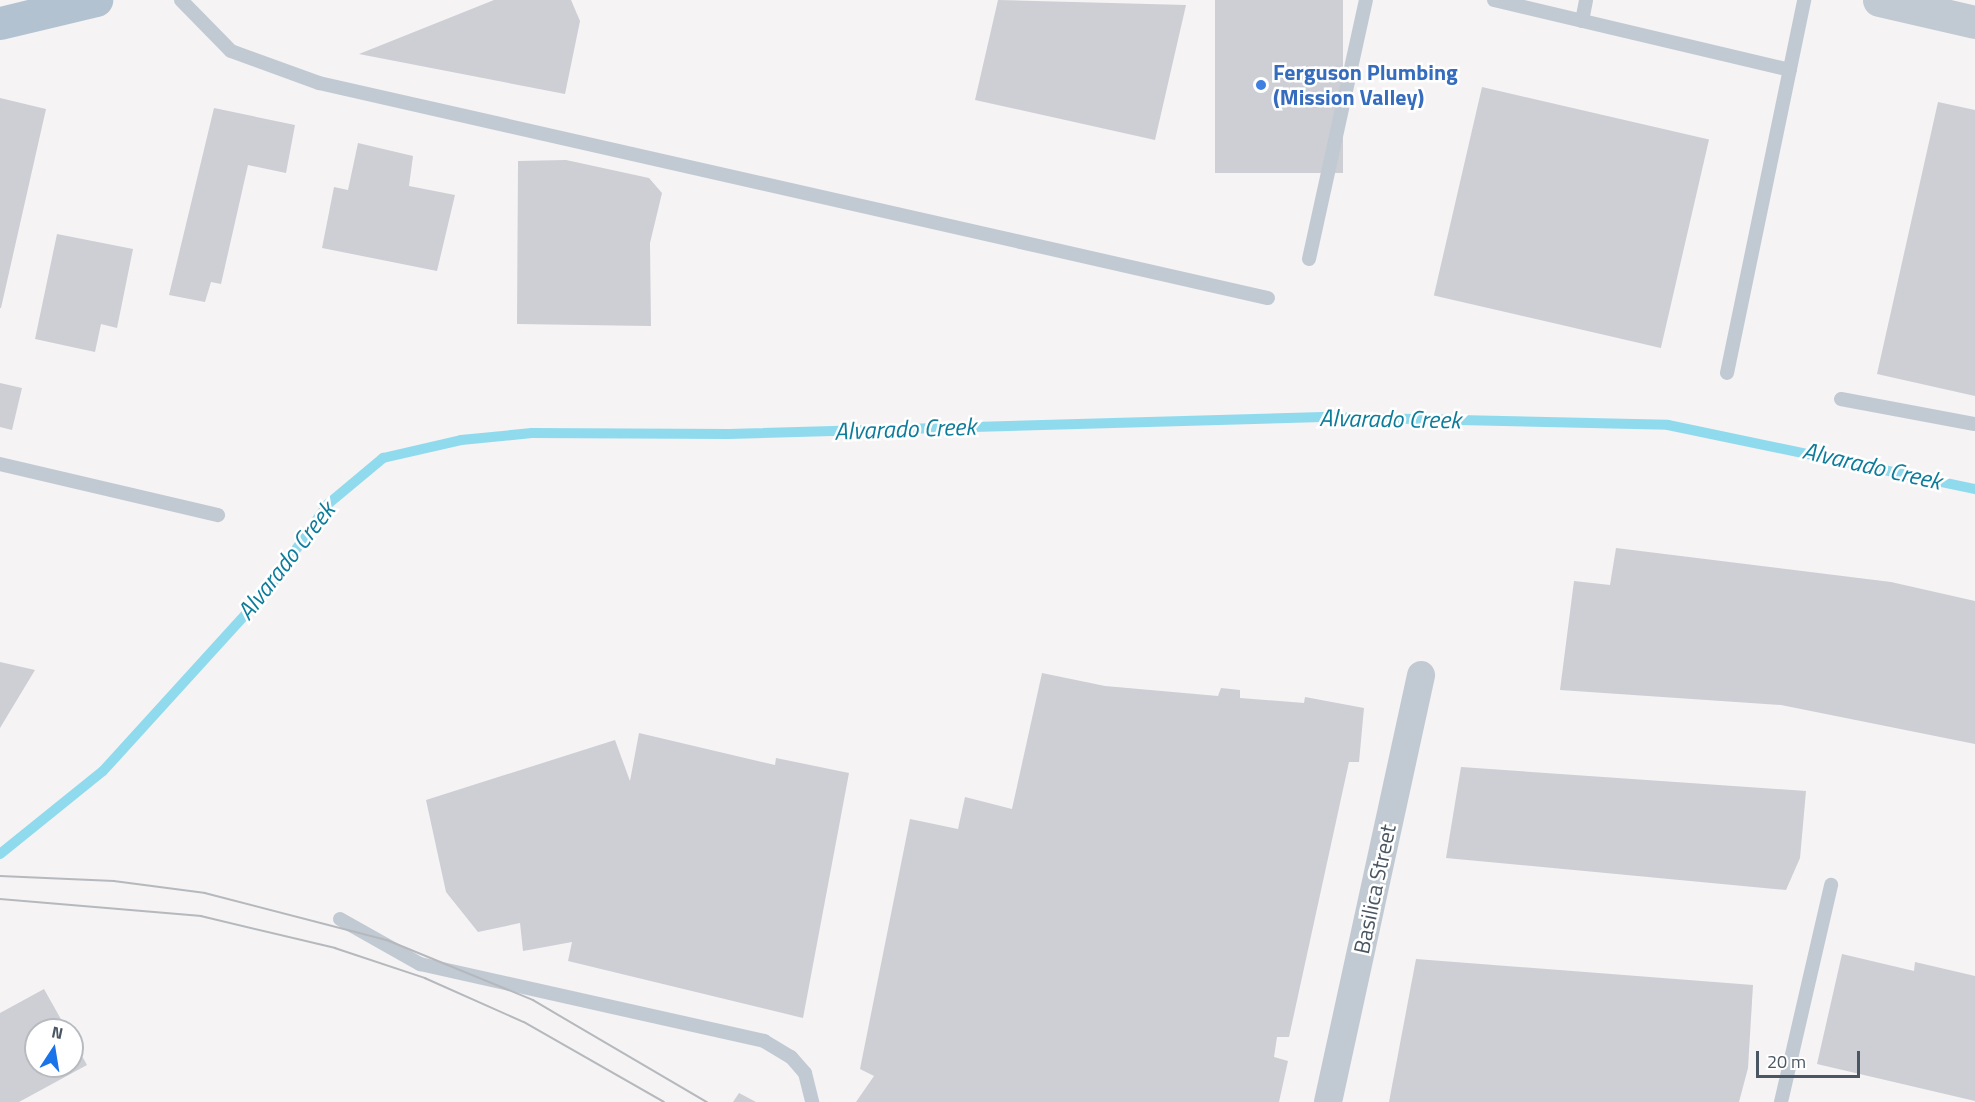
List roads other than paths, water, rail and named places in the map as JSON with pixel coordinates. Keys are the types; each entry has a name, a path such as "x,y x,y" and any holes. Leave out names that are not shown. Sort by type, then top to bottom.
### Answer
{"main road":[{"path":"0,23 96,0"}],"street":[{"path":"1879,0 1975,22"},
{"name":"Basilica Street","path":"1328,1102 1421,675"}],"lane":[{"path":"181,0 231,51 319,83 1268,298"},
{"path":"1309,259 1366,0"},
{"path":"1494,0 1790,70"},
{"path":"1582,21 1586,0"},
{"path":"1727,373 1804,0"},
{"path":"1841,399 1975,424"},
{"path":"0,464 218,515"},
{"path":"1781,1102 1831,885"},
{"path":"340,919 420,964 764,1041 791,1057 805,1073 812,1102"}],"waterway":[{"name":"Alvarado Creek","path":"0,854 103,771 266,592 328,504 383,458 461,440 532,433 729,434 1323,417 1668,425 1975,489"}],"tram line":[{"path":"0,876 114,881 205,893 387,940 533,1000 707,1102"},
{"path":"0,899 201,916 335,948 425,978 524,1022 664,1102"}],"place":[{"name":"Ferguson Plumbing (Mission Valley)","path":"1261,85"}]}
